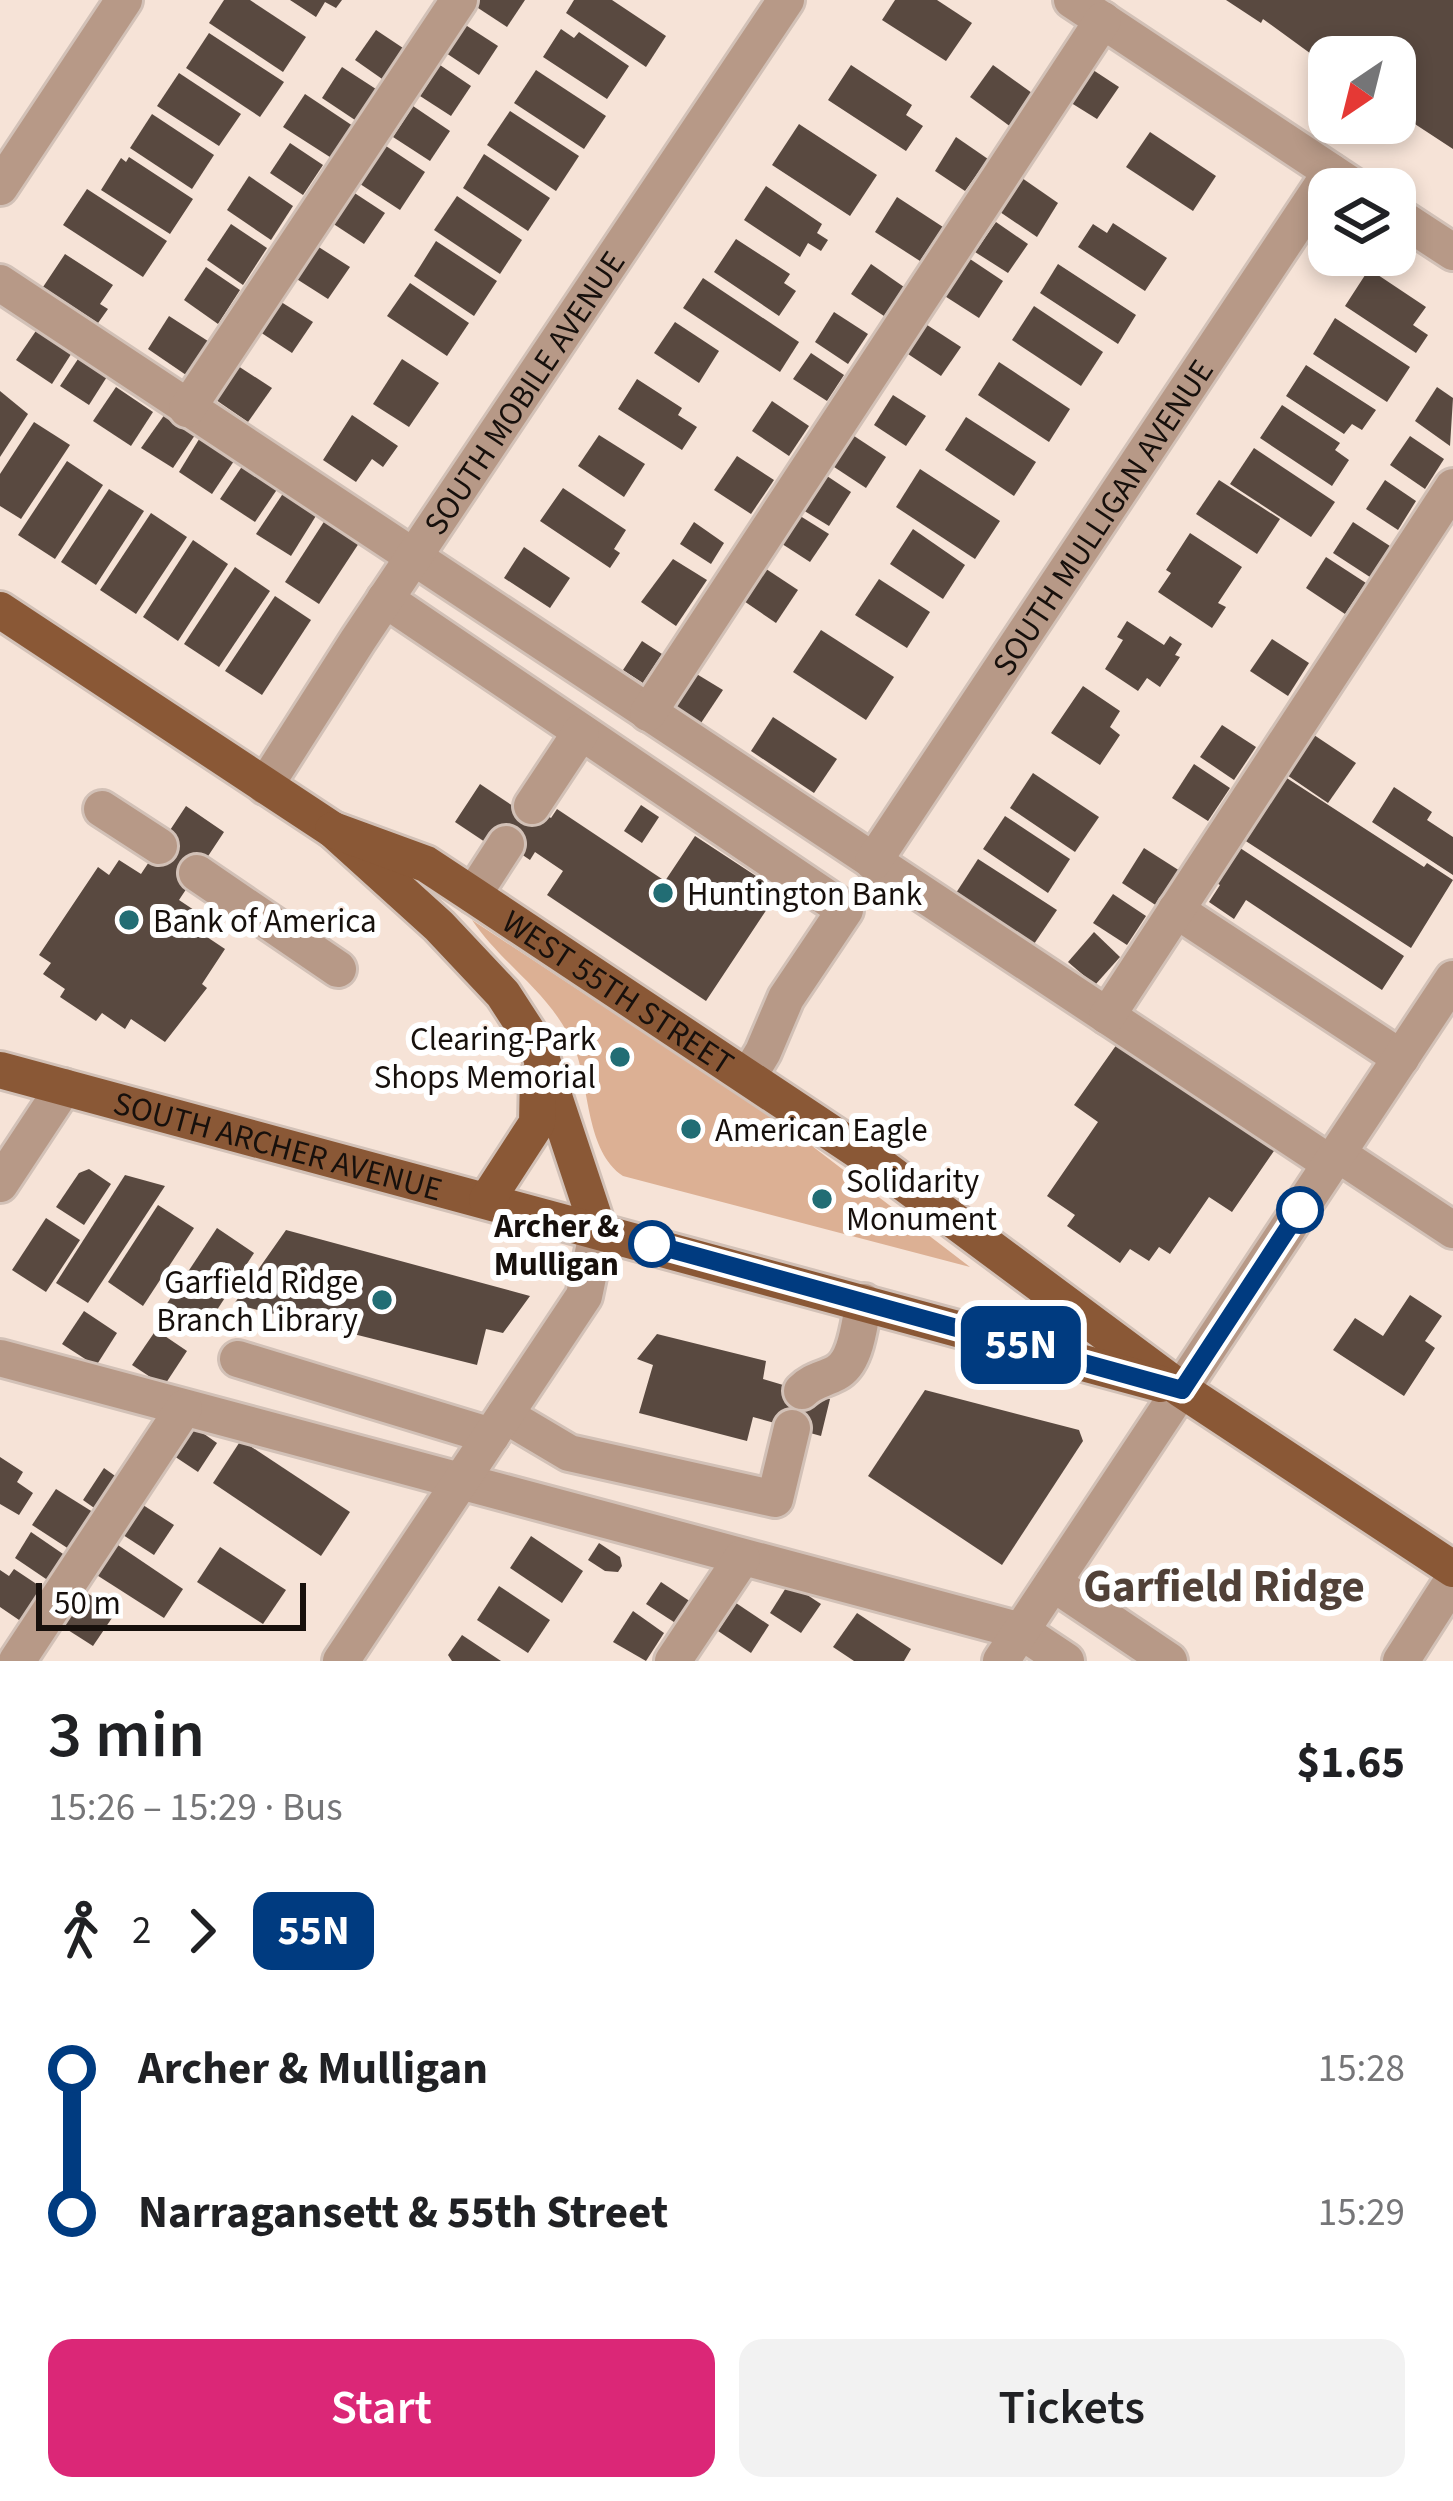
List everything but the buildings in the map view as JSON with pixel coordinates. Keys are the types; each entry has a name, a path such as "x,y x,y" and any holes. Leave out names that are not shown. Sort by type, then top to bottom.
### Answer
{"main road":[{"name":"WEST 55TH STREET","path":"0,610 333,830 471,960 503,994 538,1048 598,1229"},
{"name":"WEST 55TH STREET","path":"333,830 426,865 473,895 878,1165 1182,1390"},
{"path":"487,1201 537,1123 538,1048"},
{"name":"SOUTH ARCHER AVENUE","path":"0,1070 1182,1390"},
{"path":"1182,1390 1453,1569"}],"street":[{"path":"0,187 124,0"},
{"path":"188,409 459,0"},
{"name":"SOUTH MOBILE AVENUE","path":"265,786 786,0"},
{"path":"1072,0 1326,168"},
{"path":"648,713 1103,20"},
{"path":"1416,228 1453,252"},
{"name":"SOUTH MULLIGAN AVENUE","path":"873,862 1308,232"},
{"path":"0,283 1107,1016 1453,1230"},
{"path":"1107,1016 1453,487"},
{"path":"385,599 845,910 786,998 748,1077"},
{"path":"532,806 581,732"},
{"path":"102,809 159,846"},
{"path":"473,895 506,844"},
{"path":"197,873 338,969"},
{"path":"1176,910 1401,1058"},
{"path":"1011,1646 1453,979"},
{"path":"0,1184 64,1087"},
{"path":"341,1661 584,1296 598,1229"},
{"path":"802,1391 849,1363 864,1302"},
{"path":"0,1358 742,1558 1066,1661"},
{"path":"238,1359 498,1425 569,1453 775,1499 791,1428"},
{"path":"17,1661 184,1408"},
{"path":"673,1661 742,1558"},
{"path":"1400,1661 1453,1580"},
{"path":"1053,1583 1169,1661"}],"shaded area":[{"path":"472,920 786,1126 970,1267 623,1176 602,1151 566,1030"}],"bus line":[{"name":"55N","path":"652,1244 1182,1390 1300,1210"}],"place":[{"name":"Huntington Bank","path":"663,893"},
{"name":"Bank of America","path":"129,920"},
{"name":"Clearing-Park Shops Memorial","path":"620,1057"},
{"name":"American Eagle","path":"691,1129"},
{"name":"Solidarity Monument","path":"822,1199"},
{"name":"Archer & Mulligan","path":"652,1244"},
{"name":"Garfield Ridge Branch Library","path":"382,1300"}],"district":[{"name":"Garfield Ridge","path":"1224,1585"}]}
